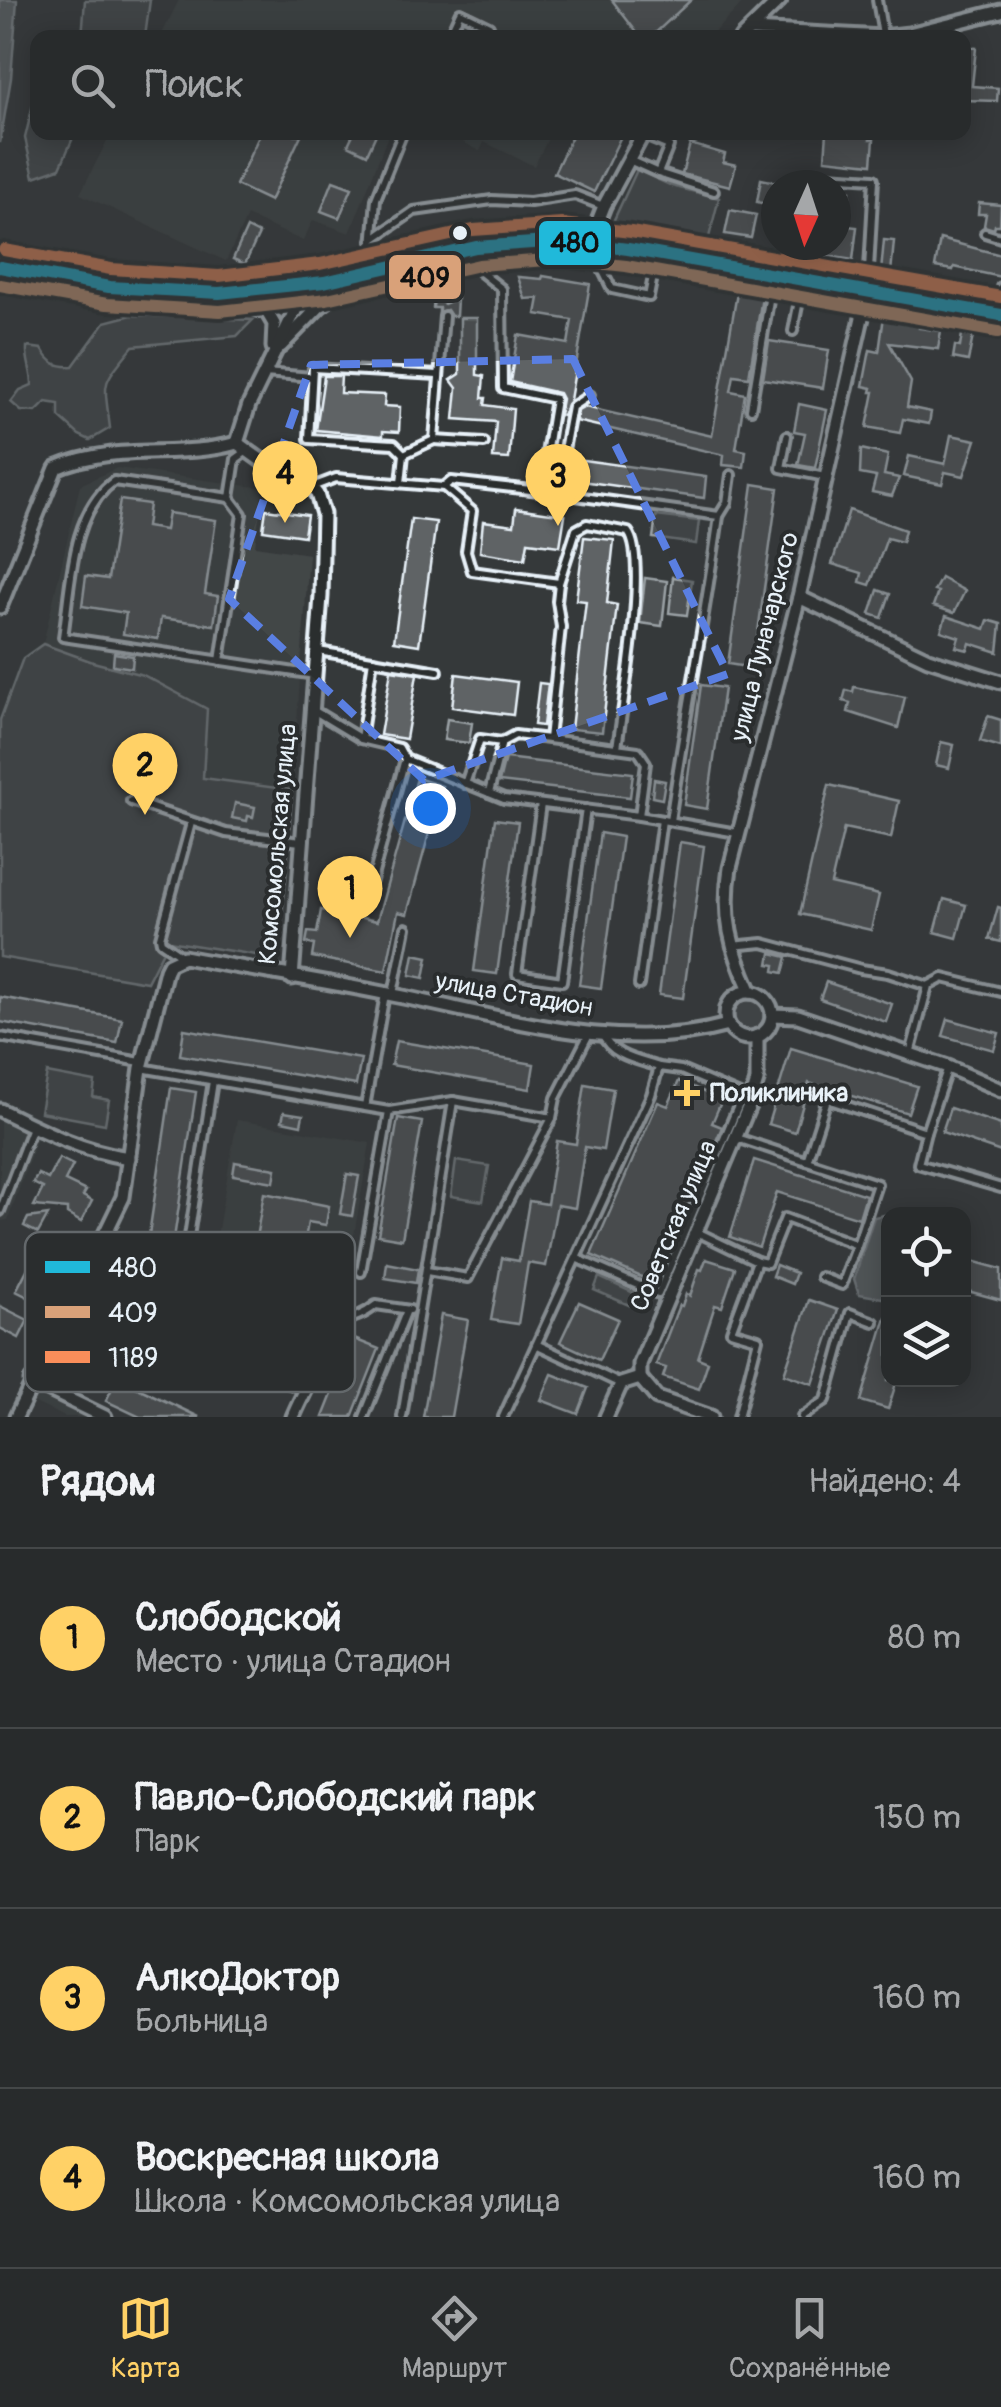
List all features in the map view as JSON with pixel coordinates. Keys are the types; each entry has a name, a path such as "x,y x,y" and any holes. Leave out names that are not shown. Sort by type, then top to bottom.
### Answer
{"main road":[{"path":"0,267 128,289 203,295 296,287 475,248 539,241 589,244 998,314"}],"street":[{"path":"750,30 780,0"},
{"path":"925,30 1001,11"},
{"path":"589,244 639,140"},
{"path":"271,356 320,306 370,271"},
{"path":"242,446 248,404 297,307 296,287"},
{"name":"улица Луначарского","path":"751,992 731,946 725,898 868,291"},
{"path":"203,295 267,312 274,324 271,356"},
{"path":"0,607 56,468 106,453 208,451 242,446 272,468 310,487"},
{"name":"Комсомольская улица","path":"184,957 292,978 313,710 323,514 317,494 310,487"},
{"path":"798,597 928,659 1001,682"},
{"path":"107,1232 123,1198 142,1065 166,970 169,964 184,957"},
{"name":"улица Стадион","path":"292,978 596,1033 667,1036 696,1034 728,1025"},
{"path":"743,992 766,999 772,1014 768,1028 758,1036 741,1036 728,1025 730,1002 743,992"},
{"path":"772,1014 798,1016 948,1067 1001,1090"},
{"name":"Советская улица","path":"640,1378 640,1364 757,1081 758,1036"},
{"path":"0,1110 99,1153 129,1158"},
{"path":"606,1417 622,1384 640,1378 657,1398 711,1417"},
{"path":"16,1417 26,1392"},
{"path":"54,1392 105,1417"},
{"path":"292,1417 303,1392"}],"lane":[{"path":"877,0 882,30"},
{"path":"452,30 460,12 489,26 487,30"},
{"path":"370,271 376,199 401,140"},
{"path":"656,140 669,146 658,173"},
{"path":"627,159 714,192"},
{"path":"851,178 874,180 868,291"},
{"path":"372,240 414,212 434,208 492,200 530,202 574,196 604,206"},
{"path":"985,233 1001,238"},
{"path":"589,244 612,289 649,296 658,255"},
{"path":"475,248 478,270 502,289 503,388 555,399 540,491"},
{"path":"444,254 445,297"},
{"path":"794,331 807,260"},
{"path":"751,408 773,274"},
{"path":"998,314 1001,287"},
{"path":"434,440 444,316"},
{"path":"404,454 394,444 309,439 313,368 438,375"},
{"path":"264,373 312,377"},
{"path":"560,495 558,482 572,408 590,395"},
{"path":"787,436 781,468 826,477"},
{"path":"404,454 434,440 484,443"},
{"path":"230,498 242,446"},
{"path":"401,484 404,454"},
{"path":"638,985 691,680 701,647 719,516 728,503 731,475"},
{"path":"310,487 336,478 444,487 472,511 466,551 472,571 559,582"},
{"path":"220,661 242,514 230,498 114,481 98,492 78,538 63,638 315,675"},
{"path":"444,487 450,481 719,516"},
{"path":"549,739 561,627 559,582 576,530 587,524 628,532 634,540 636,587 617,748"},
{"path":"316,651 438,670"},
{"path":"360,739 374,660"},
{"path":"313,710 360,739 399,748 405,759 504,799 739,833"},
{"path":"465,784 480,739 502,742 515,735 638,751 646,763 639,816"},
{"path":"488,793 502,742"},
{"path":"368,894 405,759"},
{"path":"131,801 226,833 302,842"},
{"path":"541,804 518,974 562,981 586,809"},
{"path":"184,957 161,942 160,937 190,823"},
{"path":"365,1108 406,928"},
{"path":"731,946 762,943 928,986 943,978 1001,992"},
{"path":"910,1054 928,986"},
{"path":"427,1271 468,1278 552,1118 556,1098 596,1033 617,1052 659,1067 681,1070 747,1099 658,1294 578,1259"},
{"path":"0,1036 365,1108 389,1111 454,1101 552,1118"},
{"path":"503,1417 578,1259 651,1094 659,1067"},
{"path":"948,1067 918,1164 1001,1188"},
{"path":"190,1232 213,1081"},
{"path":"807,1161 827,1100 926,1132"},
{"path":"402,1417 454,1101"},
{"path":"361,1272 389,1111"},
{"path":"0,1211 32,1126"},
{"path":"736,1138 877,1184 842,1285 821,1277"},
{"path":"696,1232 767,1263 785,1218 857,1245"},
{"path":"738,1417 758,1339 731,1331 757,1261"},
{"path":"355,1318 376,1306 420,1312"},
{"path":"364,1417 407,1310"},
{"path":"802,1417 826,1400 850,1313 874,1322"},
{"path":"538,1345 622,1384"}],"highlighted area":[{"path":"573,359 728,674 424,780 229,599 311,365"}],"shaded area":[{"path":"0,0 17,0 11,78 0,143"},
{"path":"85,0 150,0 146,30 83,30"},
{"path":"179,0 746,0 716,30 164,30"},
{"path":"30,117 30,140 72,140 60,168 34,177 25,138"},
{"path":"107,140 386,140 350,233 313,220 303,241 247,216 226,261 80,194"},
{"path":"459,140 547,140 534,166 484,142 480,151"},
{"path":"637,170 672,186 719,198 706,249 615,229 612,224"},
{"path":"132,315 253,320 237,336 133,346 107,384 110,428 90,440 59,417 59,404 46,402 36,412 21,411 11,402 20,390 32,385 27,347 42,349 58,365 73,366 105,322"},
{"path":"117,468 263,488 255,546 309,554 292,790 203,778 207,709 143,675 43,644 80,485"},
{"path":"656,516 699,521 696,544 653,538"},
{"path":"673,577 692,580 687,615 669,613"},
{"path":"645,578 667,581 662,626 640,623"},
{"path":"43,644 143,675 207,709 203,778 292,790 280,926 269,957 168,941 147,982 0,957 0,720 23,658"},
{"path":"447,719 472,723 469,743 444,740"},
{"path":"749,1000 763,1009 764,1015 755,1029 749,1030 735,1021 734,1015 743,1001"},
{"path":"47,1073 95,1082 93,1097 109,1100 105,1124 40,1112"},
{"path":"0,1115 38,1135 8,1220 0,1221"},
{"path":"237,1120 370,1143 355,1232 218,1232"},
{"path":"456,1161 489,1166 483,1201 451,1196"},
{"path":"881,1216 881,1298 859,1294 854,1279 874,1217"},
{"path":"599,1277 634,1293 629,1305 594,1290"},
{"path":"41,1392 95,1417 65,1417 33,1402"}],"building":[{"path":"612,0 691,0 659,30 635,30"},
{"path":"971,48 976,48 972,86 998,88 997,101 971,100"},
{"path":"257,140 299,140 270,201 236,185"},
{"path":"350,140 373,140 367,154 348,145"},
{"path":"570,140 619,140 594,192 554,173"},
{"path":"826,140 874,140 872,164 825,159"},
{"path":"690,144 725,154 723,162 736,165 730,186 682,174"},
{"path":"333,181 352,188 339,218 321,211"},
{"path":"979,203 1001,205 1000,225 994,229 984,226 986,214 978,214"},
{"path":"730,210 756,215 751,238 725,234"},
{"path":"851,226 857,227 851,260"},
{"path":"247,228 259,234 245,264 233,259"},
{"path":"940,239 1001,255 1001,277 935,267"},
{"path":"884,240 894,241 891,273 881,272"},
{"path":"543,276 590,284 570,400 563,416 559,415 559,393 510,382 518,335 568,344 572,320 536,314 539,298 525,299 518,277"},
{"path":"737,293 762,297 749,377 734,375 731,391 745,394 736,449 746,451 744,467 723,465 724,455 576,421 578,411 585,407 712,436"},
{"path":"434,296 444,304 457,298 456,316 433,308"},
{"path":"884,316 920,321 919,328 941,331 938,349 889,343 911,382 907,407 931,412 929,424 903,419 900,433 867,427 874,392 863,386 870,350 879,352"},
{"path":"460,318 477,318 477,375 484,376 485,405 513,409 509,459 493,458 496,422 454,419 457,388 451,380 460,374"},
{"path":"962,334 973,336 968,361 953,358"},
{"path":"769,341 829,350 823,388 763,379"},
{"path":"324,376 341,376 340,393 385,395 384,406 400,407 399,432 383,431 383,436 316,430"},
{"path":"799,404 827,410 815,468 798,465 805,433 794,431"},
{"path":"951,435 976,440 964,476 945,472 942,484 904,476 909,456 945,464"},
{"path":"861,449 888,455 884,475 899,478 892,496 872,492 876,477 860,474"},
{"path":"583,460 706,477 704,498 581,481"},
{"path":"753,484 778,488 753,668 728,664"},
{"path":"120,500 149,504 146,527 165,530 168,513 216,520 205,594 218,596 214,625 161,618 158,639 123,634 126,613 82,606 86,576 108,579"},
{"path":"516,508 565,515 560,546 528,542 525,559 480,552 483,521 514,525"},
{"path":"266,509 307,515 304,536 263,530"},
{"path":"849,510 905,530 902,542 887,538 870,585 860,582 862,573 832,564"},
{"path":"411,519 436,522 419,645 394,641"},
{"path":"584,537 614,540 607,603 617,605 602,732 571,729 586,601 576,600"},
{"path":"941,578 965,591 954,613 933,606 938,592 934,591"},
{"path":"878,590 890,594 882,618 870,614"},
{"path":"946,616 985,629 988,620 1001,624 998,652 970,643 968,650 956,647 959,637 941,631"},
{"path":"114,653 133,656 132,668 113,665"},
{"path":"391,670 417,674 406,739 380,735"},
{"path":"456,674 517,682 513,715 452,707"},
{"path":"539,683 548,684 543,726 534,725"},
{"path":"701,685 724,688 707,809 684,805"},
{"path":"854,687 905,697 898,728 848,712 850,703 843,701 846,690 853,692"},
{"path":"988,716 1001,720 1001,747 980,741"},
{"path":"941,742 954,745 949,768 936,765"},
{"path":"142,746 151,750 138,787 128,784"},
{"path":"505,758 633,773 630,797 499,782"},
{"path":"417,778 442,786 407,914 398,912 386,971 312,957 314,945 306,943 308,932 317,933 321,910 377,921"},
{"path":"654,779 665,781 662,799 652,797"},
{"path":"829,785 899,801 891,838 844,828 831,884 879,895 871,930 800,914"},
{"path":"235,803 255,807 253,817 248,816 247,821 232,818"},
{"path":"495,819 518,822 497,974 474,971"},
{"path":"600,833 622,837 601,988 579,985"},
{"path":"680,842 704,846 683,998 659,995"},
{"path":"944,899 966,905 957,938 935,932"},
{"path":"998,907 1001,908 1001,942 989,939"},
{"path":"771,953 787,957 783,973 774,971 775,965 769,964"},
{"path":"414,954 428,957 424,978 410,975"},
{"path":"826,982 892,1004 886,1022 820,999"},
{"path":"0,997 122,1019 117,1043 0,1022"},
{"path":"948,1019 999,1033 994,1050 943,1036"},
{"path":"184,1029 361,1059 356,1085 180,1055"},
{"path":"396,1041 534,1064 530,1089 391,1065"},
{"path":"791,1048 917,1086 908,1113 809,1083 795,1132 768,1124"},
{"path":"679,1081 722,1100 712,1123 722,1127 655,1283 591,1255 658,1102 668,1106"},
{"path":"585,1084 613,1089 603,1150 585,1147 575,1208 557,1205 546,1266 528,1263 518,1324 491,1320 502,1258 519,1261 529,1201 547,1204 557,1141 576,1144"},
{"path":"171,1088 196,1092 175,1232 149,1232"},
{"path":"950,1108 1001,1125 1001,1152 942,1132"},
{"path":"284,1112 303,1115 301,1125 282,1121"},
{"path":"398,1118 422,1122 402,1239 378,1235"},
{"path":"59,1158 73,1165 65,1181 86,1191 83,1196 92,1201 81,1222 67,1214 67,1209 34,1206 43,1188 33,1183 38,1174 48,1179"},
{"path":"754,1160 866,1195 859,1218 777,1192 759,1247 730,1237"},
{"path":"235,1162 276,1169 274,1182 233,1175"},
{"path":"347,1174 359,1176 352,1216 340,1214"},
{"path":"264,1193 329,1206 326,1225 308,1222 306,1232 257,1232"},
{"path":"48,1215 39,1232 24,1226 28,1218"},
{"path":"706,1259 735,1268 722,1307 715,1305 698,1358 708,1362 699,1389 663,1377 666,1368 656,1365 679,1305 682,1306 686,1294 690,1296"},
{"path":"971,1261 1001,1269 1001,1300 971,1292"},
{"path":"387,1263 418,1269 416,1283 385,1278"},
{"path":"776,1265 796,1273 792,1284 772,1276"},
{"path":"25,1274 25,1296 16,1291"},
{"path":"809,1300 838,1310 813,1384 784,1374"},
{"path":"579,1302 618,1319 599,1360 560,1342"},
{"path":"0,1306 25,1318 19,1338 0,1328"},
{"path":"441,1315 468,1320 451,1417 423,1417"},
{"path":"881,1334 881,1387 895,1387 888,1409 861,1401"},
{"path":"355,1339 379,1349 352,1417 323,1417 333,1392 355,1392"},
{"path":"552,1374 588,1388 578,1414 541,1400"},
{"path":"110,1392 146,1392 199,1417 140,1417 106,1401"}],"transit line":[{"name":"1189","path":"4,250 111,269 219,276 320,264 473,230 562,224 631,232 1001,297"},
{"name":"480","path":"0,267 109,287 219,293 324,282 476,247 561,241 628,249 1001,315"},
{"name":"409","path":"0,285 107,304 220,311 327,299 479,265 560,259 626,266 998,332"}],"place":[{"name":"Воскресная школа","path":"285,523"},
{"name":"АлкоДоктор","path":"558,526"},
{"name":"Павло-Слободский парк","path":"145,815"},
{"name":"Слободской","path":"350,938"},
{"name":"Поликлиника","path":"687,1093"}]}
